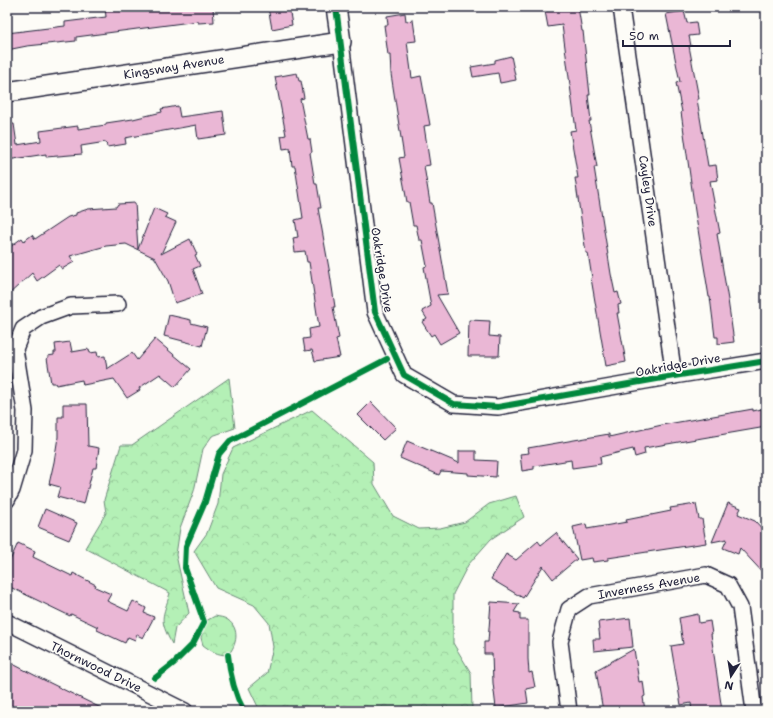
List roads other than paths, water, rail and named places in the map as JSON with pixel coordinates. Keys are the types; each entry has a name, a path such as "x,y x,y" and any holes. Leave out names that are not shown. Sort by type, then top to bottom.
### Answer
{"street":[{"name":"Oakridge Drive","path":"336,7 375,312 404,375 454,404 498,407 766,361"},
{"name":"Cayley Drive","path":"621,7 674,376"},
{"name":"Kingsway Avenue","path":"7,92 341,42"},
{"path":"7,500 12,490 24,450 25,411 15,349 23,329 41,317 71,306 118,304"},
{"name":"Inverness Avenue","path":"569,711 560,642 569,609 589,596 706,575 728,585 740,607 754,711"},
{"name":"Thornwood Drive","path":"7,622 185,711"}]}
